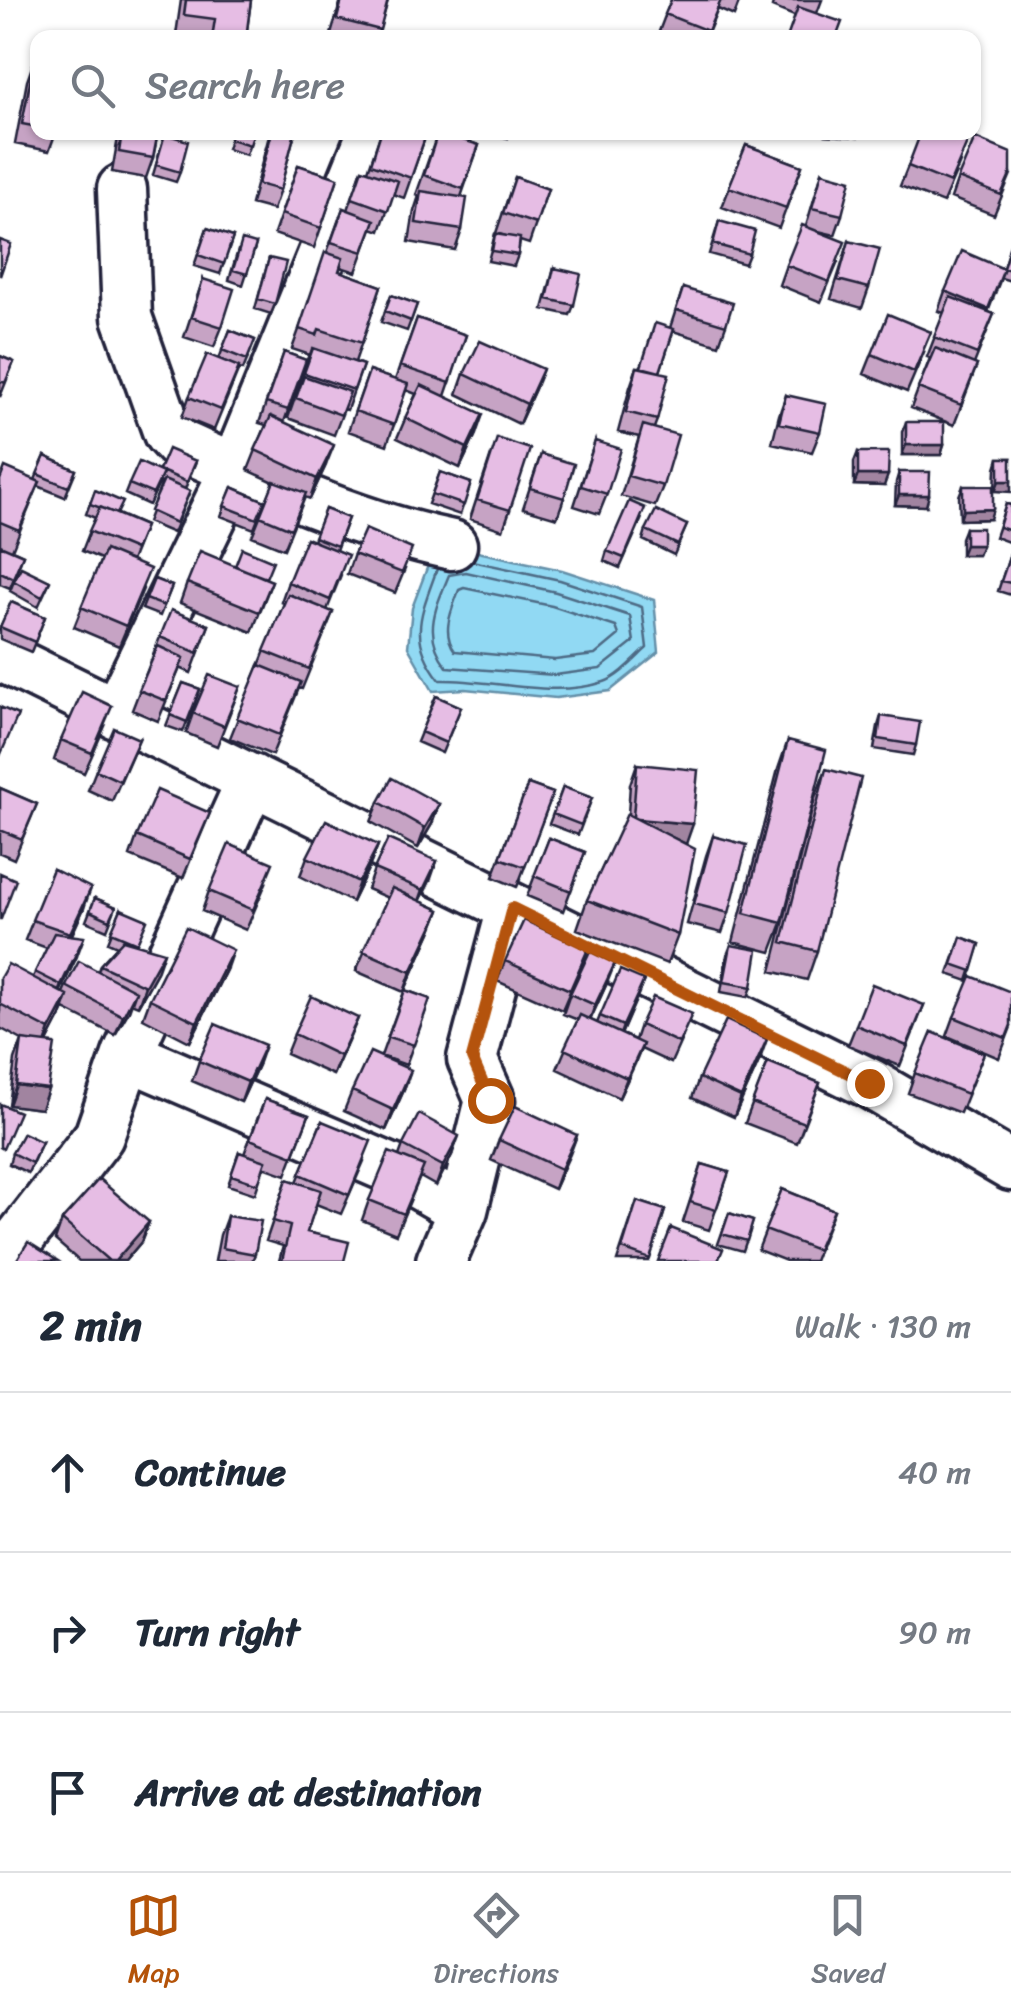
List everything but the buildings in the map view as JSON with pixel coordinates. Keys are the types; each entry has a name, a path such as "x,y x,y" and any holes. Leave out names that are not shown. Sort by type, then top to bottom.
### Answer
{"street":[{"path":"116,714 235,469 370,142"},
{"path":"122,189 127,318 164,424 178,444 348,518 452,545"},
{"path":"0,656 869,1083 1011,1166"},
{"path":"2,1261 99,1136 127,1056 252,779"},
{"path":"441,1261 463,1210 490,1100 472,1058 512,908"},
{"path":"127,1056 394,1170 463,1210"}],"water":[{"path":"468,550 562,570 654,600 659,652 610,691 556,698 465,689 433,691 408,647 412,608 433,552"}],"route":[{"path":"490,1100 472,1058 512,908 869,1083"}]}
